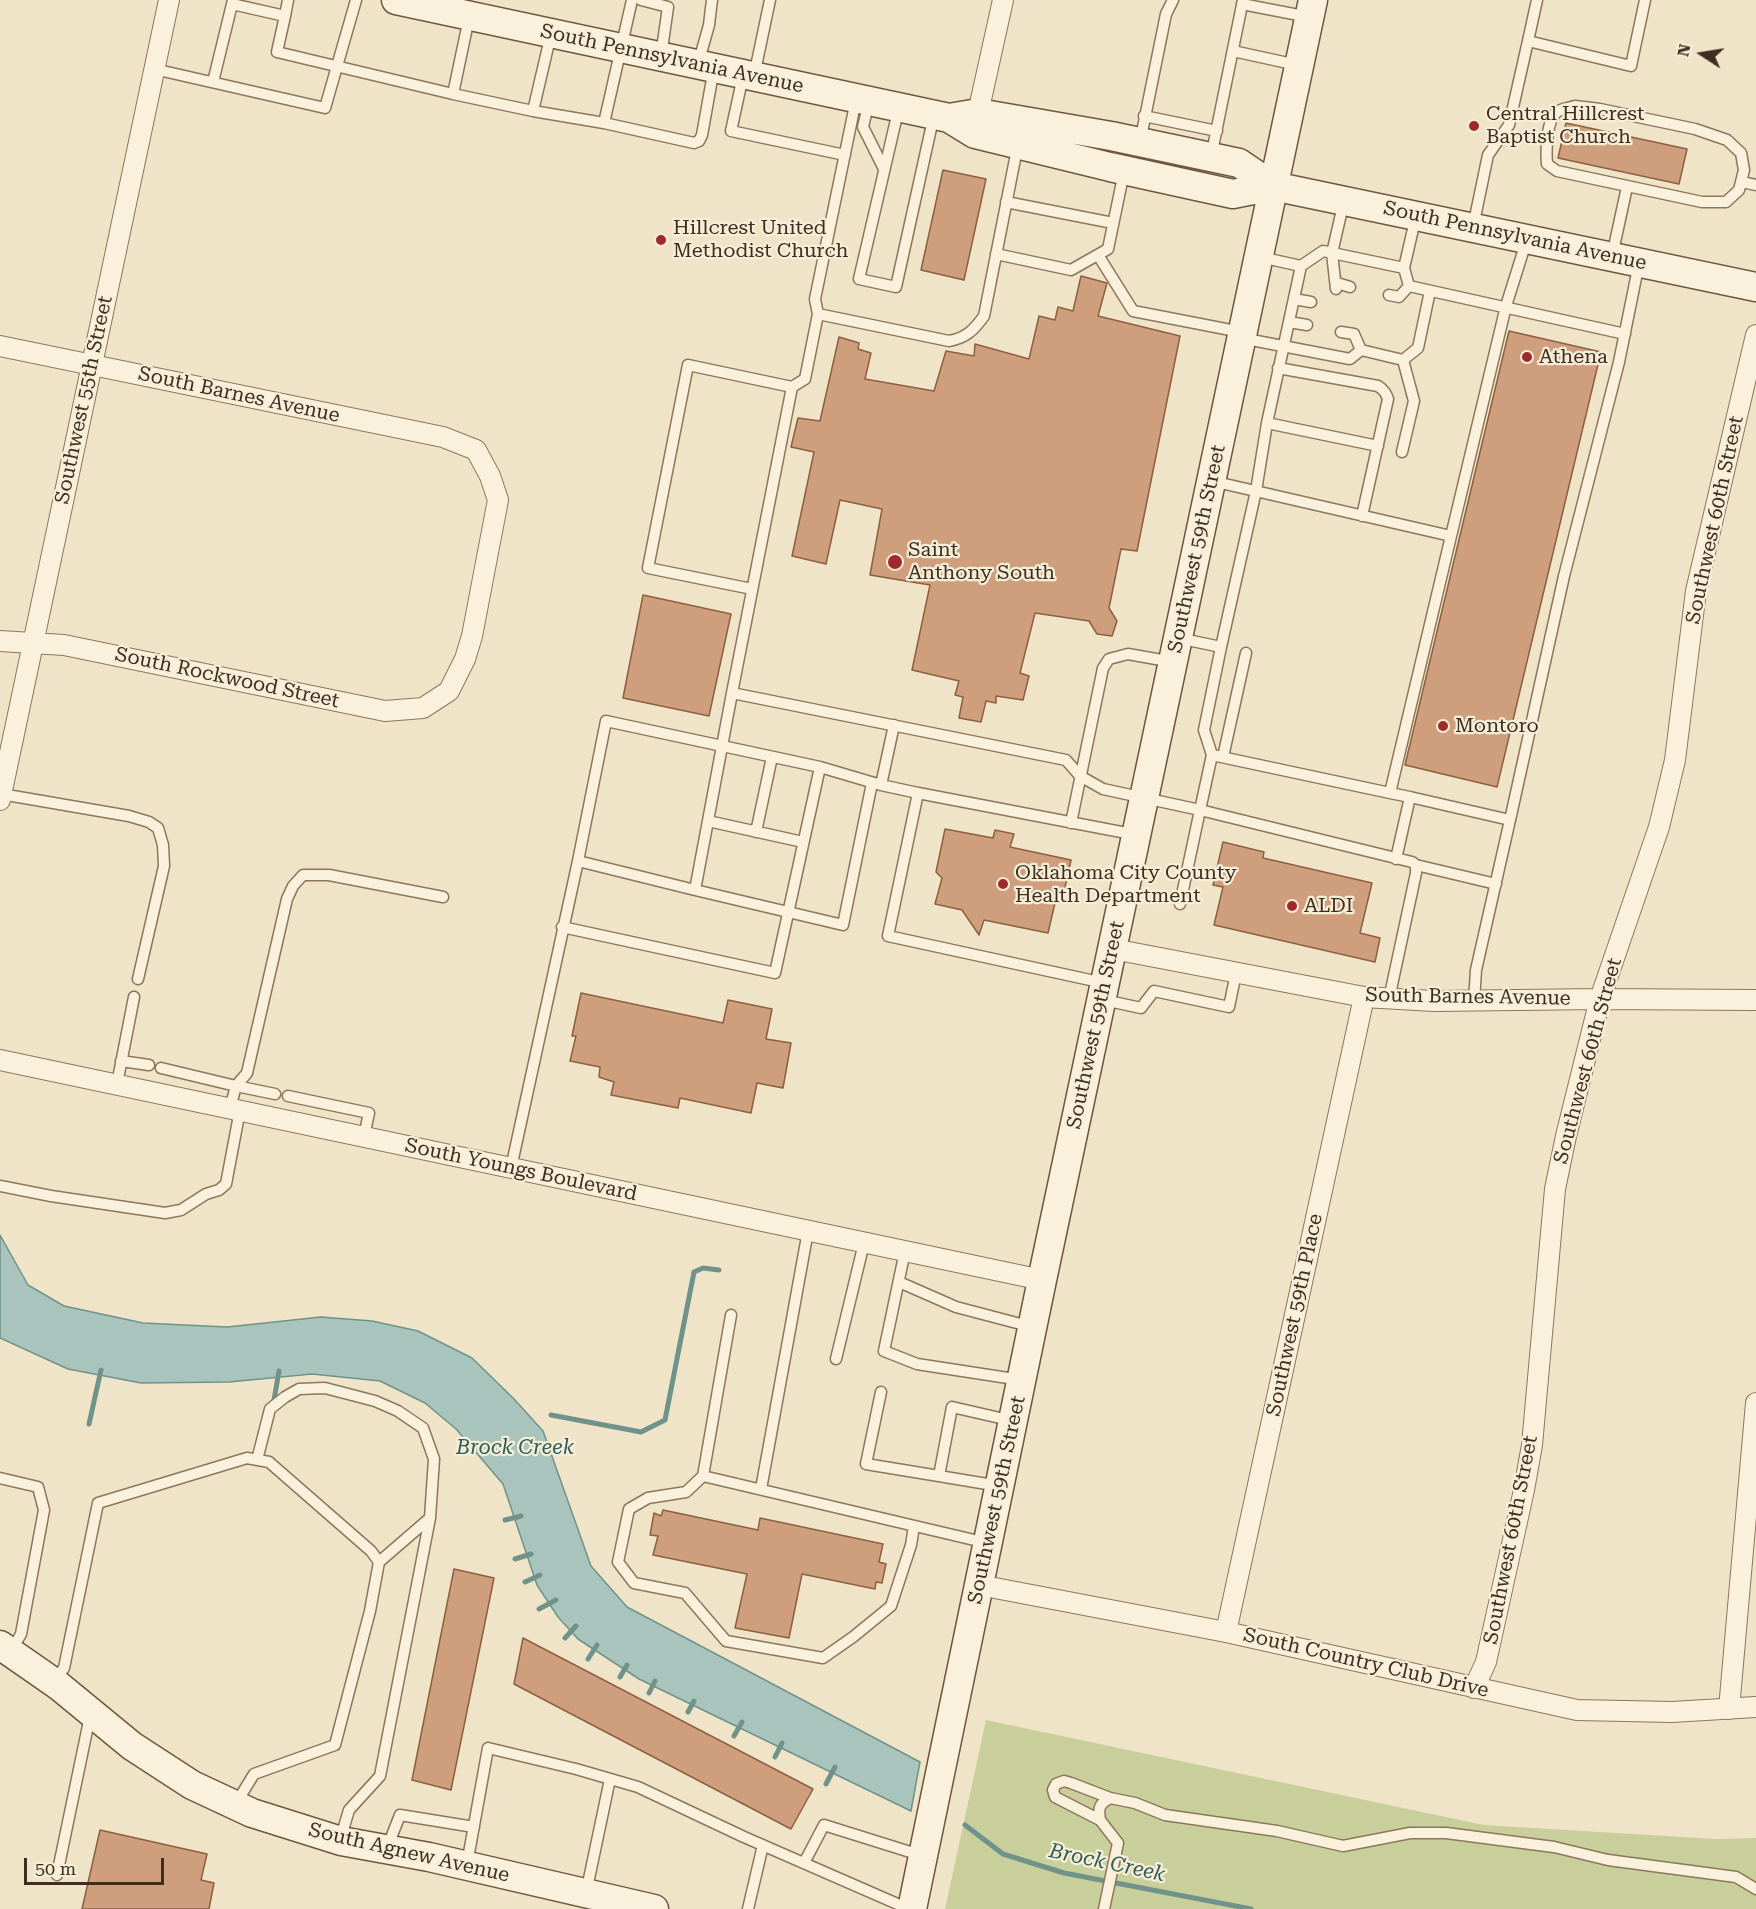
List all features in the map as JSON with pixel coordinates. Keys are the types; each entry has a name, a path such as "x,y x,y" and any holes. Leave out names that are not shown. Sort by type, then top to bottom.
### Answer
{"main road":[{"name":"South Pennsylvania Avenue","path":"396,0 898,107 941,117 975,134 1233,194 1273,186"},
{"name":"Southwest 59th Street","path":"911,1909 1311,9"},
{"name":"South Pennsylvania Avenue","path":"941,117 978,113 1142,129 1214,144 1273,186 1756,287"},
{"name":"South Agnew Avenue","path":"5,1648 53,1682 132,1746 192,1785 252,1813 340,1840 467,1866 654,1909"}],"street":[{"name":"Southwest 55th Street","path":"1,797 169,0"},
{"path":"978,113 1003,0"},
{"name":"Southwest 60th Street","path":"1474,1688 1486,1662 1532,1445 1555,1189 1566,1136 1600,999 1659,827 1675,760 1696,591 1756,335"},
{"name":"South Barnes Avenue","path":"0,346 443,437 476,450 490,476 498,500 472,636 465,659 449,691"},
{"name":"South Rockwood Street","path":"0,641 64,645 385,711 423,708 449,691"},
{"name":"South Barnes Avenue","path":"1113,949 1364,997 1389,999 1434,1001 1756,1000"},
{"name":"Southwest 59th Place","path":"1226,1632 1364,997"},
{"name":"South Youngs Boulevard","path":"0,1060 1042,1280"},
{"path":"1729,1709 1756,1403"},
{"name":"South Country Club Drive","path":"979,1585 1226,1632 1577,1710 1672,1712 1756,1707"}],"lane":[{"path":"288,0 277,51 453,94 694,143 699,141 702,135 712,0"},
{"path":"154,69 325,108 356,0"},
{"path":"604,123 632,0"},
{"path":"641,0 669,7 661,57"},
{"path":"771,0 731,131 845,155"},
{"path":"1142,129 1166,14 1173,0"},
{"path":"1473,227 1488,155 1509,125 1537,0"},
{"path":"1528,41 1631,66 1645,0"},
{"path":"213,82 232,2 285,16"},
{"path":"1214,144 1243,2 1311,9"},
{"path":"453,94 469,16"},
{"path":"533,111 551,33"},
{"path":"1233,51 1299,65"},
{"path":"752,590 648,567 688,365 792,387 805,379 818,314 815,299 845,155 863,100"},
{"path":"863,100 862,127 884,170"},
{"path":"1575,106 1600,109 1695,129 1727,140 1741,153 1744,170 1742,182 1739,190 1726,202 1702,202 1627,187 1557,171 1547,165 1545,150 1552,116 1559,110 1575,106"},
{"path":"898,107 860,279 896,287 941,117"},
{"path":"818,314 949,341 962,339 975,329 984,316 1018,144"},
{"path":"996,254 1071,270 1108,249 1124,170"},
{"path":"1742,182 1756,185"},
{"path":"1474,1001 1476,970 1564,576 1625,334 1627,187"},
{"path":"1344,201 1332,253 1336,286 1350,286"},
{"path":"1006,202 1113,223"},
{"path":"1408,286 1404,268 1416,216"},
{"path":"1390,793 1506,306 1527,239"},
{"path":"1180,904 1212,754 1204,730 1256,491 1278,368 1301,266 1323,251 1404,268"},
{"path":"1098,255 1133,311 1350,359 1361,350"},
{"path":"1258,257 1301,266"},
{"path":"1408,286 1625,334"},
{"path":"1389,295 1399,297 1408,286"},
{"path":"1403,360 1418,348 1430,291"},
{"path":"1294,298 1311,302"},
{"path":"1289,322 1306,325"},
{"path":"1341,332 1354,334 1361,350"},
{"path":"1361,350 1403,360"},
{"path":"1402,452 1414,401 1403,360"},
{"path":"1278,368 1378,386 1383,389 1388,399 1362,516"},
{"path":"695,890 792,387"},
{"path":"1267,423 1378,446"},
{"path":"1212,481 1451,536"},
{"path":"1071,823 1103,668 1109,659 1128,654 1221,647"},
{"path":"1223,757 1246,653"},
{"path":"732,693 1066,760 1080,776 1103,789 1200,810 1496,884"},
{"path":"511,1168 606,721 820,767 877,784 918,793 1137,835"},
{"path":"578,861 843,925 877,784 894,725"},
{"path":"1212,754 1510,820"},
{"path":"756,832 772,757"},
{"path":"562,927 774,973 820,767"},
{"path":"918,793 888,936 1103,991 1141,1008 1154,991 1229,1007 1236,973"},
{"path":"1,797 129,816 149,822 158,828 163,845 164,866 138,979"},
{"path":"1396,858 1410,797"},
{"path":"708,820 803,842"},
{"path":"1389,999 1416,865"},
{"path":"0,1186 51,1197 165,1213 181,1210 206,1194 219,1190 226,1184 236,1086 247,1073 286,899 293,886 303,875 329,875 443,897"},
{"path":"117,1084 134,997"},
{"path":"121,1061 149,1065"},
{"path":"161,1068 275,1094"},
{"path":"288,1096 369,1113 364,1137"},
{"path":"761,1490 808,1231"},
{"path":"836,1359 864,1243"},
{"path":"905,1251 884,1351 917,1364 1022,1380"},
{"path":"899,1282 956,1307 1033,1327"},
{"path":"731,1315 703,1476 686,1492 648,1498 629,1509 618,1562 634,1582 685,1593 726,1641 823,1658 891,1606 911,1545 914,1526"},
{"path":"257,1460 270,1409 299,1389 324,1388 375,1401 398,1411 423,1428 434,1459 430,1518 380,1776 349,1810 340,1840"},
{"path":"881,1392 866,1464 1000,1486"},
{"path":"939,1476 952,1407 1013,1421"},
{"path":"53,1682 64,1668 98,1503 247,1458 269,1462 371,1551 379,1562"},
{"path":"703,1476 988,1543"},
{"path":"0,1478 39,1487 44,1510 21,1634 5,1648"},
{"path":"235,1805 254,1774 335,1745 370,1611 379,1562 430,1518"},
{"path":"57,1875 90,1713"},
{"path":"467,1866 488,1748 638,1787 763,1845 911,1909"},
{"path":"586,1893 610,1779"},
{"path":"1104,1906 1118,1844 1100,1820 1055,1797 1053,1790 1056,1784 1064,1781 1110,1798 1135,1803 1165,1815 1277,1831 1343,1846 1410,1833 1446,1833 1554,1846 1608,1860 1736,1877 1756,1888"},
{"path":"1100,1820 1098,1809 1102,1802 1110,1798"},
{"path":"387,1849 400,1815 474,1827"},
{"path":"804,1863 824,1826 923,1856"},
{"path":"748,1909 763,1845"}],"green space":[{"path":"986,1720 1484,1825 1715,1839 1756,1838 1756,1909 945,1909"}],"water":[{"name":"Brock Creek","path":"0,1235 28,1285 64,1306 143,1323 227,1327 321,1317 372,1321 418,1331 472,1358 543,1431 591,1566 627,1607 920,1762 911,1811 639,1679 578,1639 558,1617 537,1585 503,1484 456,1429 425,1403 380,1381 312,1374 229,1382 141,1383 68,1369 0,1338"}],"building":[{"path":"1566,123 1687,149 1679,184 1558,158"},
{"path":"943,170 986,179 964,280 921,270"},
{"path":"1081,276 1107,283 1098,316 1180,336 1137,551 1121,549 1109,608 1117,621 1112,636 1097,634 1089,621 1035,613 1020,673 1029,676 1023,700 996,696 996,703 986,701 981,722 959,718 963,697 955,695 959,681 912,670 930,585 870,575 882,509 840,500 826,564 792,556 814,452 791,447 798,418 820,421 839,337 859,343 858,349 871,353 865,379 934,391 946,351 974,356 975,344 1029,359 1039,316 1055,320 1058,307 1073,311"},
{"path":"1509,331 1601,352 1497,787 1405,765"},
{"path":"643,595 731,614 709,716 623,698"},
{"name":"Oklahoma City County Health Department","path":"945,829 993,838 995,830 1014,834 1010,847 1071,860 1064,892 1058,890 1048,933 984,920 979,935 962,910 935,904 942,878 936,872"},
{"name":"ALDI","path":"1223,842 1264,852 1263,858 1372,883 1360,933 1380,938 1375,962 1214,925 1223,887 1213,885"},
{"path":"581,993 723,1023 728,1000 772,1009 766,1039 791,1043 783,1088 757,1083 751,1113 680,1098 678,1108 611,1095 614,1082 599,1077 600,1067 570,1061 576,1036 572,1036"},
{"path":"663,1510 758,1530 760,1518 883,1544 879,1562 886,1564 882,1583 876,1582 875,1589 802,1574 789,1638 735,1628 747,1574 653,1555 658,1536 650,1535 654,1513 661,1516"},
{"path":"454,1569 494,1578 451,1790 412,1780"},
{"path":"523,1638 813,1789 791,1829 514,1684"},
{"path":"100,1830 207,1854 201,1880 214,1883 209,1909 82,1909"}],"waterway":[{"path":"551,1415 641,1432 665,1420 694,1272 703,1268 719,1270"},
{"path":"89,1424 101,1370"},
{"path":"273,1406 279,1371"},
{"path":"505,1520 521,1516"},
{"path":"515,1559 531,1554"},
{"path":"525,1582 540,1575"},
{"path":"539,1609 556,1600"},
{"path":"565,1638 576,1626"},
{"path":"588,1659 597,1645"},
{"path":"620,1677 627,1665"},
{"path":"649,1693 655,1681"},
{"path":"688,1712 694,1701"},
{"path":"734,1736 742,1722"},
{"path":"775,1757 782,1743"},
{"path":"826,1784 835,1767"},
{"name":"Brock Creek","path":"965,1825 1003,1854 1064,1873 1251,1909"}],"place":[{"name":"Central Hillcrest Baptist Church","path":"1474,126"},
{"name":"Hillcrest United Methodist Church","path":"661,240"},
{"name":"Athena","path":"1527,357"},
{"name":"Saint Anthony South","path":"895,562"},
{"name":"Montoro","path":"1443,726"},
{"name":"Oklahoma City County Health Department","path":"1003,884"},
{"name":"ALDI","path":"1292,906"}]}
